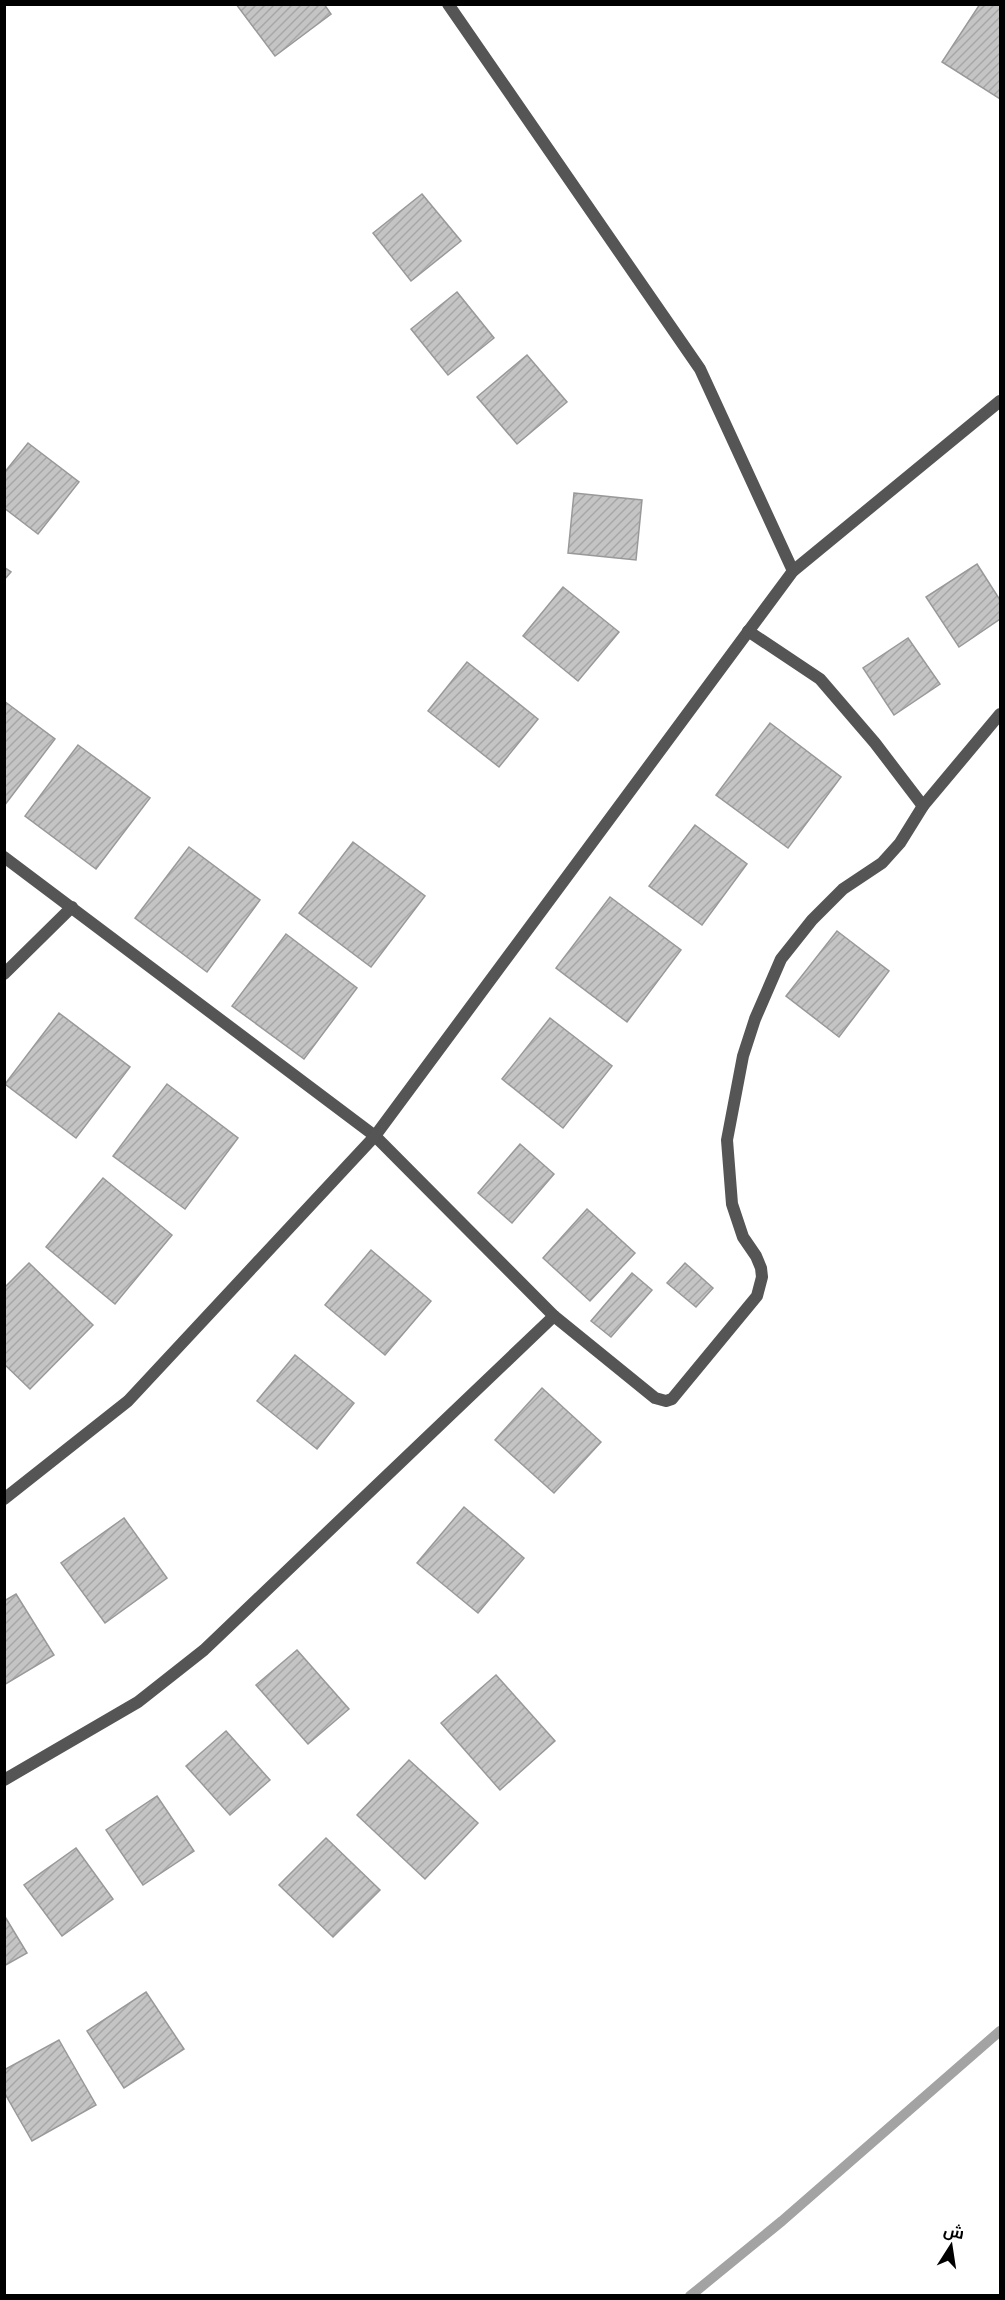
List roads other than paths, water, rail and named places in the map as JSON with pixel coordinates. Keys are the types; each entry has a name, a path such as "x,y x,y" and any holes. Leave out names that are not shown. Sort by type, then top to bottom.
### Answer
{"street":[{"path":"448,4 700,369 793,571"},
{"path":"4,1499 128,1401 375,1136 793,571 1000,401"},
{"path":"748,632 820,679 876,743 923,806"},
{"path":"4,857 375,1136 554,1316 655,1398 666,1401 672,1399 757,1296 762,1277 761,1268 743,1237 732,1204 728,1140 743,1056 755,1019 781,959 812,920 843,889 882,862 900,843 923,806 1000,714"},
{"path":"4,974 72,907"},
{"path":"4,1780 138,1702 204,1650 554,1316"}],"waterway":[{"path":"690,2296 782,2221 1000,2031"}]}
